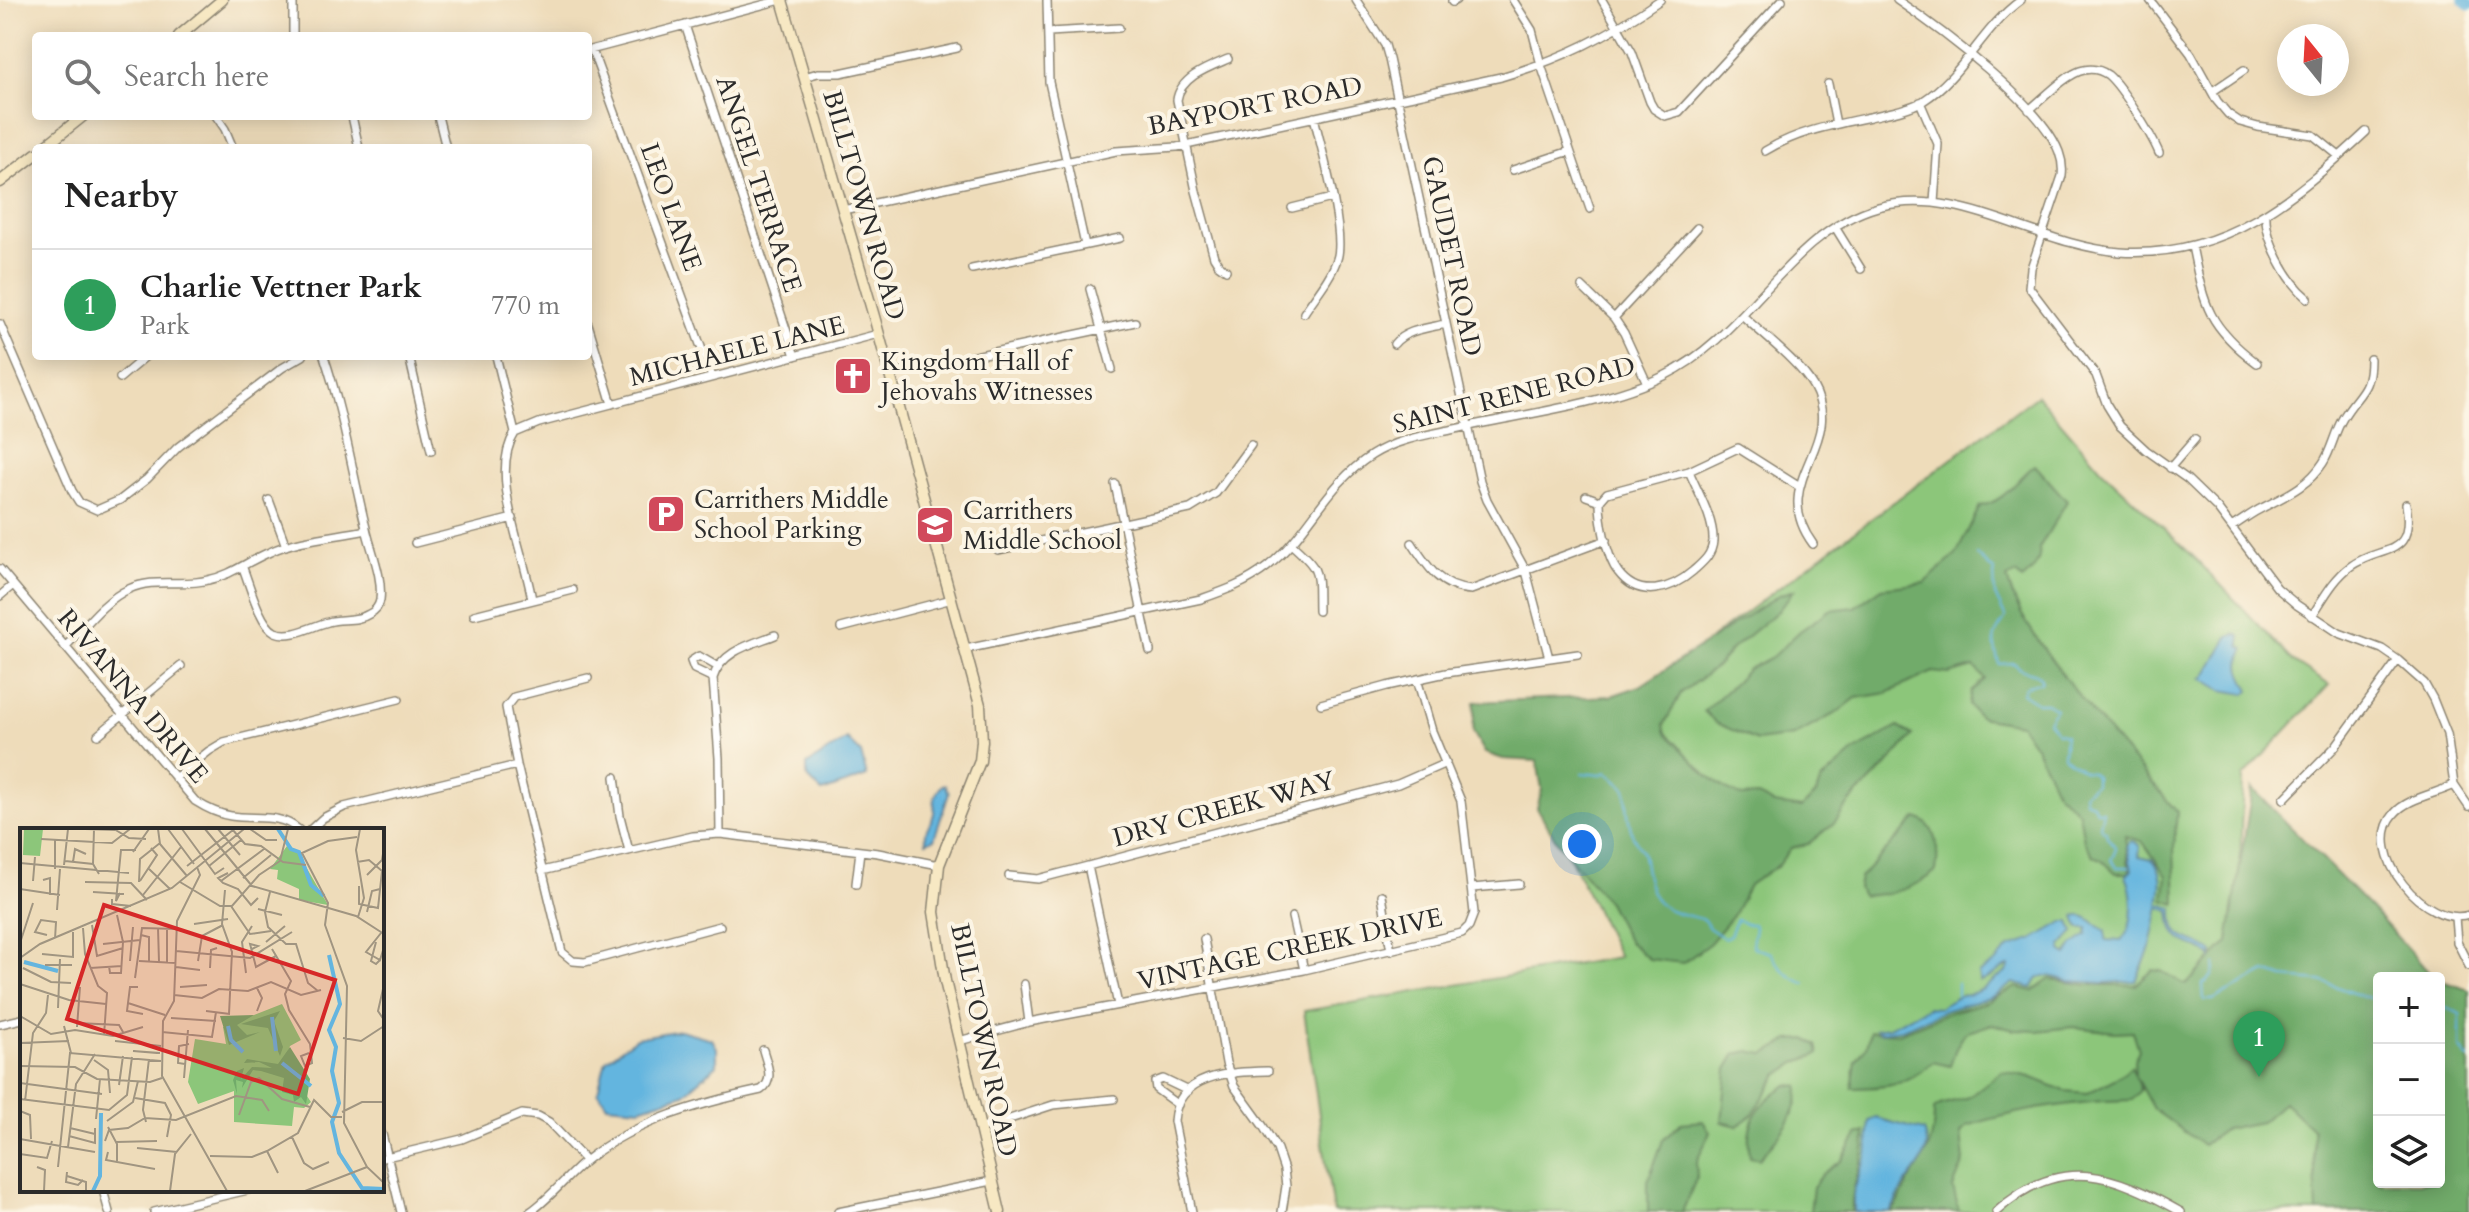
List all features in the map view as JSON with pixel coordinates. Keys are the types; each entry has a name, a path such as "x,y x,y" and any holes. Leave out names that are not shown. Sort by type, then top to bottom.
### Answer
{"main road":[{"path":"184,32 222,0"},
{"name":"BILLTOWN ROAD","path":"782,0 890,374 979,702 982,754 975,779 939,865 935,893 936,933 1000,1212"},
{"path":"48,144 78,120"},
{"path":"0,182 32,157"}],"street":[{"path":"293,0 293,32"},
{"path":"592,49 782,0"},
{"path":"1047,0 1049,82 1085,245"},
{"name":"GAUDET ROAD","path":"1356,0 1385,45 1480,481 1487,500 1526,571 1549,658"},
{"path":"1513,0 1528,21 1590,209"},
{"path":"1602,0 1632,52 1650,102 1662,116 1679,112 1782,0"},
{"name":"BAYPORT ROAD","path":"843,210 1123,150 1186,145 1501,77 1576,51 1660,0"},
{"path":"1765,151 1800,133 1893,112 1920,102 1944,84 2001,16 2021,0"},
{"path":"2150,0 2191,54 2222,109 2240,122 2269,130 2313,135 2339,156"},
{"path":"1902,1 2007,87 2053,140 2062,162 2059,190 2029,277 2030,291 2096,375 2107,405 2120,426 2203,493 2233,526 2268,577 2289,599 2339,633 2382,649 2424,683 2449,743 2454,785 2469,807"},
{"name":"ANGEL TERRACE","path":"685,25 795,356"},
{"path":"1049,32 1119,28"},
{"path":"804,77 818,73 840,73 957,48"},
{"name":"LEO LANE","path":"592,55 712,377"},
{"path":"1226,270 1214,257 1177,100 1179,89 1189,79 1228,59"},
{"path":"2029,110 2074,74 2089,69 2101,71 2107,74 2154,139 2159,153"},
{"path":"2213,91 2244,70"},
{"path":"1828,84 1836,124"},
{"path":"1920,102 1938,144 1934,203"},
{"path":"1304,313 1332,270 1339,255 1340,237 1314,117"},
{"path":"219,120 231,144"},
{"path":"353,120 358,144"},
{"path":"439,120 445,144"},
{"name":"SAINT RENE ROAD","path":"966,649 1201,599 1238,586 1269,566 1291,544 1336,485 1375,453 1412,438 1604,397 1647,383 1694,359 1718,340 1805,249 1852,217 1878,207 1934,203 1964,207 2078,245 2120,252 2192,246 2236,231 2266,213 2313,180 2366,132"},
{"path":"1513,170 1570,151"},
{"path":"1292,208 1332,198"},
{"path":"2266,213 2265,226 2283,267 2308,298"},
{"path":"1835,227 1861,269"},
{"path":"1614,318 1697,228"},
{"path":"972,269 1120,238"},
{"path":"2192,246 2203,297 2212,319 2232,344 2257,363"},
{"path":"1582,287 1614,318 1647,383"},
{"path":"1090,289 1112,369"},
{"path":"1743,316 1802,371 1818,398 1822,427 1798,486 1799,516 1804,532 1813,544"},
{"path":"890,374 1135,322"},
{"path":"0,324 72,491 79,502 97,510 120,500 147,479 185,441 296,360"},
{"path":"1394,344 1409,333 1445,324"},
{"name":"MICHAELE LANE","path":"515,433 539,423 878,334"},
{"path":"592,337 612,404"},
{"path":"2233,526 2296,491 2315,474 2341,421 2369,382 2370,359"},
{"path":"120,378 141,360"},
{"path":"243,568 262,616 270,629 278,633 289,634 331,621 362,618 372,613 379,604 379,581 344,423 325,360"},
{"path":"410,360 431,451"},
{"path":"497,360 515,433 509,441 504,481 532,600"},
{"path":"2170,468 2195,439"},
{"path":"998,550 1190,509 1224,485 1251,445"},
{"path":"1689,471 1711,528 1713,539 1707,557 1688,576 1672,586 1660,589 1632,584 1615,569 1606,540 1600,501 1607,493 1689,471 1739,448 1798,486"},
{"path":"1115,484 1150,651"},
{"path":"1586,496 1600,501"},
{"path":"269,500 286,546"},
{"path":"2312,616 2337,579 2351,566 2389,552 2400,543 2408,524 2406,504"},
{"path":"415,543 513,518"},
{"path":"65,647 113,599 131,588 154,583 203,582 243,568 270,552 306,539 366,530"},
{"path":"1412,543 1434,575 1454,587 1477,589 1606,540"},
{"path":"1291,544 1316,568 1318,611"},
{"name":"RIVANNA DRIVE","path":"0,569 195,801 229,816 274,818 296,828"},
{"path":"0,596 13,585"},
{"path":"474,615 573,590"},
{"path":"841,628 952,599"},
{"path":"720,834 719,758 713,678 718,667 736,651 775,635"},
{"path":"1321,704 1417,679 1578,654"},
{"path":"713,678 694,669 691,661 699,656 718,667"},
{"path":"2284,799 2335,747 2398,660"},
{"path":"98,735 181,666"},
{"path":"588,678 514,697 508,703 506,712 562,952 573,961 585,962 720,926"},
{"name":"VINTAGE CREEK DRIVE","path":"959,1041 1029,1022 1214,989 1462,933 1473,917 1461,801 1432,731 1417,679"},
{"path":"175,778 224,742 399,699"},
{"name":"DRY CREEK WAY","path":"1009,876 1038,879 1398,784 1446,763"},
{"path":"313,828 333,812 351,805 517,765"},
{"path":"615,777 629,851"},
{"path":"2454,785 2401,807 2391,818 2385,837 2393,869 2405,887 2425,904 2455,918 2469,915"},
{"path":"542,871 693,836 720,834 860,851 939,865"},
{"path":"856,884 860,851"},
{"path":"1088,866 1118,1005"},
{"path":"1472,888 1519,884"},
{"path":"1382,895 1391,951"},
{"path":"1292,917 1304,970"},
{"path":"2455,918 2457,942 2469,966"},
{"path":"1204,939 1229,1072 1234,1086 1277,1149 1284,1170 1286,1186 1282,1212"},
{"path":"1024,984 1029,1022"},
{"path":"0,1024 20,1019"},
{"path":"530,1212 585,1160 615,1139 703,1104 767,1086 770,1079 763,1050"},
{"path":"1192,1212 1174,1121 1178,1105 1188,1091 1209,1077 1229,1072 1268,1071"},
{"path":"1178,1105 1156,1089 1155,1082 1163,1079 1188,1091"},
{"path":"979,1129 1053,1105 1114,1099"},
{"path":"401,1212 385,1157 462,1139 522,1114 538,1116 549,1122 585,1160"},
{"path":"1996,1212 2045,1180 2080,1174 2125,1183 2181,1212"},
{"path":"838,1212 992,1181"},
{"path":"104,1192 109,1212"},
{"path":"154,1212 239,1192"}],"green space":[{"path":"2037,395 2101,469 2196,559 2294,662 2329,685 2243,777 2237,950 2373,1172 2373,1188 2445,1188 2469,1212 1333,1212 1304,1011 1619,957 1541,799 1713,637"},
{"path":"2035,465 2067,501 2039,548 2039,558 2030,574 2022,580 2016,574 2007,578 2010,588 2027,624 2059,670 2177,812 2174,847 2176,904 2164,900 2167,876 2142,841 2125,836 2130,873 2116,873 2093,855 2084,841 2079,813 2057,792 2036,748 2020,724 1979,717 1969,705 1971,691 1985,679 1974,667 1949,674 1933,672 1887,693 1856,698 1838,712 1794,736 1757,741 1716,723 1704,711 1748,669 1772,657 1800,631 1830,610 1855,607 1882,588 1924,583 1956,555 1980,506 2004,495"},
{"path":"1794,590 1778,611 1732,649 1717,666 1681,693 1664,725 1666,733 1707,775 1728,790 1742,797 1758,796 1774,804 1802,808 1816,794 1820,782 1855,751 1898,727 1913,735 1835,822 1808,844 1791,848 1778,865 1749,885 1733,916 1710,943 1683,963 1649,959 1628,941 1608,902 1558,843 1537,808 1542,789 1537,761 1503,759 1485,753 1473,732 1475,702 1611,696 1640,686 1779,595"},
{"path":"2252,788 2372,909 2429,972 2373,972 2373,1188 2445,1188 2445,982 2469,990 2469,1212 2317,1212 2313,1130 2284,1102 2261,1122 2225,1129 2203,1145 2153,1109 2135,1076 2140,1090 2132,1100 2049,1107 1967,1126 1961,1133 1964,1161 1953,1188 1959,1212 1892,1212 1928,1149 1933,1133 1934,1109 1940,1105 1969,1097 2002,1071 2030,1077 2065,1091 2088,1093 2120,1076 2131,1066 2135,1075 2134,1060 2139,1050 2133,1031 2073,1027 2014,1030 1992,1024 1965,1033 1950,1066 1933,1062 1896,1084 1852,1088 1856,1061 1866,1047 1870,1031 1899,1033 1950,1012 1987,1002 2016,987 2033,991 2050,979 2087,985 2136,985 2153,970 2161,971 2186,985 2228,942"},
{"path":"1917,818 1929,827 1936,840 1936,871 1902,890 1862,896 1858,888 1860,878"},
{"path":"1806,1039 1817,1045 1819,1054 1798,1062 1778,1075 1752,1115 1737,1126 1722,1122 1727,1069 1736,1054 1749,1051 1765,1054 1789,1040"},
{"path":"1787,1085 1799,1086 1792,1117 1759,1159 1750,1157 1749,1134 1755,1115 1768,1099"},
{"path":"1703,1121 1710,1132 1696,1163 1697,1177 1682,1212 1648,1212 1648,1181 1663,1140 1681,1123"},
{"path":"1865,1132 1852,1212 1810,1212 1813,1187 1823,1174 1841,1161 1857,1135"}],"water":[{"path":"2240,636 2240,646 2245,649 2240,665 2250,690 2246,694 2222,690 2202,678 2228,637"},
{"path":"847,739 861,753 867,776 822,792 807,777 807,765"},
{"path":"942,785 949,793 934,839 926,842 934,800"},
{"path":"2130,841 2140,846 2139,856 2152,859 2159,869 2162,886 2159,904 2173,908 2179,934 2213,952 2212,958 2177,936 2170,911 2159,907 2151,946 2136,981 2104,983 2069,981 2050,976 2038,978 2032,988 2013,983 1993,997 1946,1010 1902,1029 1880,1032 1876,1029 1889,1027 1928,1007 1938,1008 1959,996 1983,989 2009,966 1985,980 1980,981 1978,974 2010,947 2032,940 2063,922 2070,922 2074,932 2062,945 2062,951 2067,955 2073,945 2087,935 2088,928 2079,928 2075,917 2087,918 2106,931 2106,940 2121,941 2129,927 2132,910 2126,876 2132,870 2127,846"},
{"path":"680,1030 712,1039 717,1048 717,1065 684,1094 640,1108 607,1105 598,1091 606,1060 636,1038"},
{"path":"1876,1118 1924,1131 1926,1152 1890,1212 1854,1212 1854,1190 1867,1155 1870,1121"}],"waterway":[{"path":"2464,0 2469,5"},
{"path":"1977,555 1994,571 1995,595 2006,618 1994,640 1999,664 2014,663 2041,678 2041,682 2025,687 2022,693 2037,703 2047,703 2056,709 2048,721 2056,732 2065,735 2063,756 2095,776 2095,784 2084,793 2085,800 2093,804 2096,811 2103,811 2100,826 2116,848 2111,860 2117,867 2129,867"},
{"path":"1582,773 1601,775 1607,772 1626,789 1630,827 1642,852 1649,885 1658,902 1673,911 1704,920 1709,928 1724,938 1730,935 1737,919 1753,924 1754,948 1771,953 1785,972 1805,983"},
{"path":"2215,964 2212,976 2203,984 2204,1000 2213,1000 2266,972 2283,978 2321,981 2373,999"},
{"path":"1957,983 1957,996"},
{"path":"2445,1009 2460,1014 2460,1048 2469,1059"}],"place":[{"name":"Kingdom Hall of Jehovahs Witnesses","path":"853,376"},
{"name":"Carrithers Middle School Parking","path":"666,514"},
{"name":"Carrithers Middle School","path":"935,525"},
{"name":"Charlie Vettner Park","path":"2259,1077"}]}
